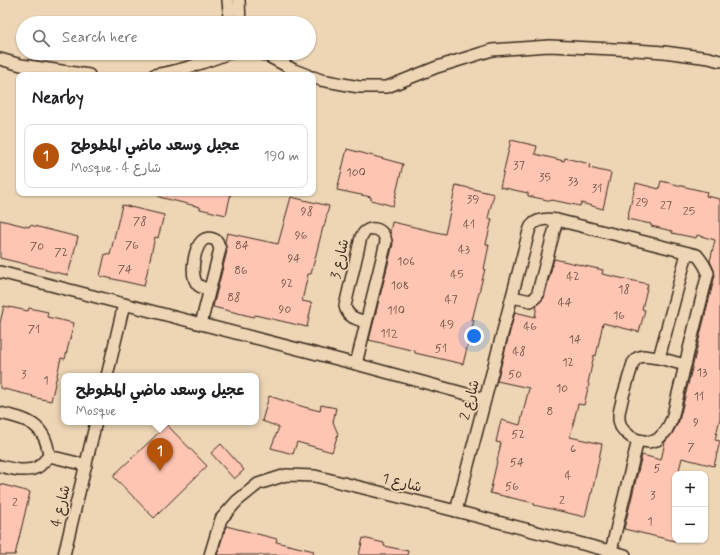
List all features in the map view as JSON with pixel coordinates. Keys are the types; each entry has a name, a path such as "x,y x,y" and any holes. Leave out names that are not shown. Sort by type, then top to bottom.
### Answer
{"street":[{"path":"228,0 229,16"},
{"path":"239,0 240,16"},
{"path":"316,78 359,87 387,87 437,68 492,50 549,46 664,52 709,58 720,61"},
{"path":"0,59 21,65 69,72"},
{"path":"168,72 212,60"},
{"path":"275,60 299,72"},
{"path":"512,297 531,301 537,296 558,220"},
{"name":"شارع 2","path":"456,511 529,231 532,225 537,221 558,220 697,255 705,266 708,273 672,419 666,431 657,440 649,442 638,440"},
{"name":"شارع 3","path":"356,364 386,242 383,233 374,228 366,230 361,237 345,306 349,315 366,322"},
{"path":"659,358 687,253"},
{"path":"0,272 486,399"},
{"path":"201,324 209,289"},
{"path":"108,373 124,304"},
{"path":"611,551 638,440 625,432 621,427 619,420 623,396 633,363 637,358 642,356 659,358 685,365"},
{"path":"0,413 20,418 38,428 48,447 49,456 43,463 31,469 22,470 0,466"},
{"name":"شارع 4","path":"64,555 95,425"},
{"path":"49,456 86,465"},
{"name":"شارع 1","path":"210,555 221,519 237,501 258,484 286,475 315,476 625,555"}],"building":[{"path":"511,140 537,146 535,154 564,161 565,158 590,164 589,168 611,173 603,209 581,203 580,206 528,196 528,193 500,187"},
{"path":"347,149 403,164 393,206 371,200 371,197 337,190"},
{"path":"661,181 707,192 706,196 720,199 720,418 715,440 720,441 714,466 682,458 679,471 672,471 672,540 624,529 642,455 661,460 665,442 672,434 679,421 715,275 710,261 715,240 697,235 696,238 672,233 672,231 651,226 651,224 627,219 636,183 659,189"},
{"path":"456,185 494,194 488,218 492,219 486,244 489,245 485,269 463,364 415,353 415,351 369,340 393,244 390,232 392,222 445,234"},
{"path":"159,196 230,196 226,215"},
{"path":"291,197 329,206 311,274 308,274 302,301 312,303 307,327 255,315 254,317 213,307 227,251 225,242 227,233 278,244"},
{"path":"122,205 164,215 158,238 155,237 144,286 100,276 105,254 110,255"},
{"path":"0,220 29,227 30,225 78,237 68,275 0,258"},
{"path":"554,259 603,270 602,274 648,284 642,309 645,310 639,332 603,323 596,356 594,355 584,405 578,404 570,437 602,444 592,493 585,517 490,493 501,443 496,442 501,420 520,425 529,388 497,381 515,312 535,317 537,305 544,298"},
{"path":"4,306 28,311 29,308 48,312 47,317 74,323 65,359 61,358 51,401 0,388 0,323"},
{"path":"269,396 320,411 321,405 336,408 333,422 338,434 332,452 297,442 293,454 271,448 279,427 262,421"},
{"path":"167,425 207,466 154,518 113,476"},
{"path":"221,444 244,470 234,479 211,453"},
{"path":"0,484 30,492 15,555 0,555"},
{"path":"226,526 277,539 276,542 314,551 313,555 217,555"},
{"path":"363,538 384,543 384,546 408,551 407,555 359,555"}],"place":[{"name":"عجيل وسعد ماضي المطوطح","path":"160,471"}]}
